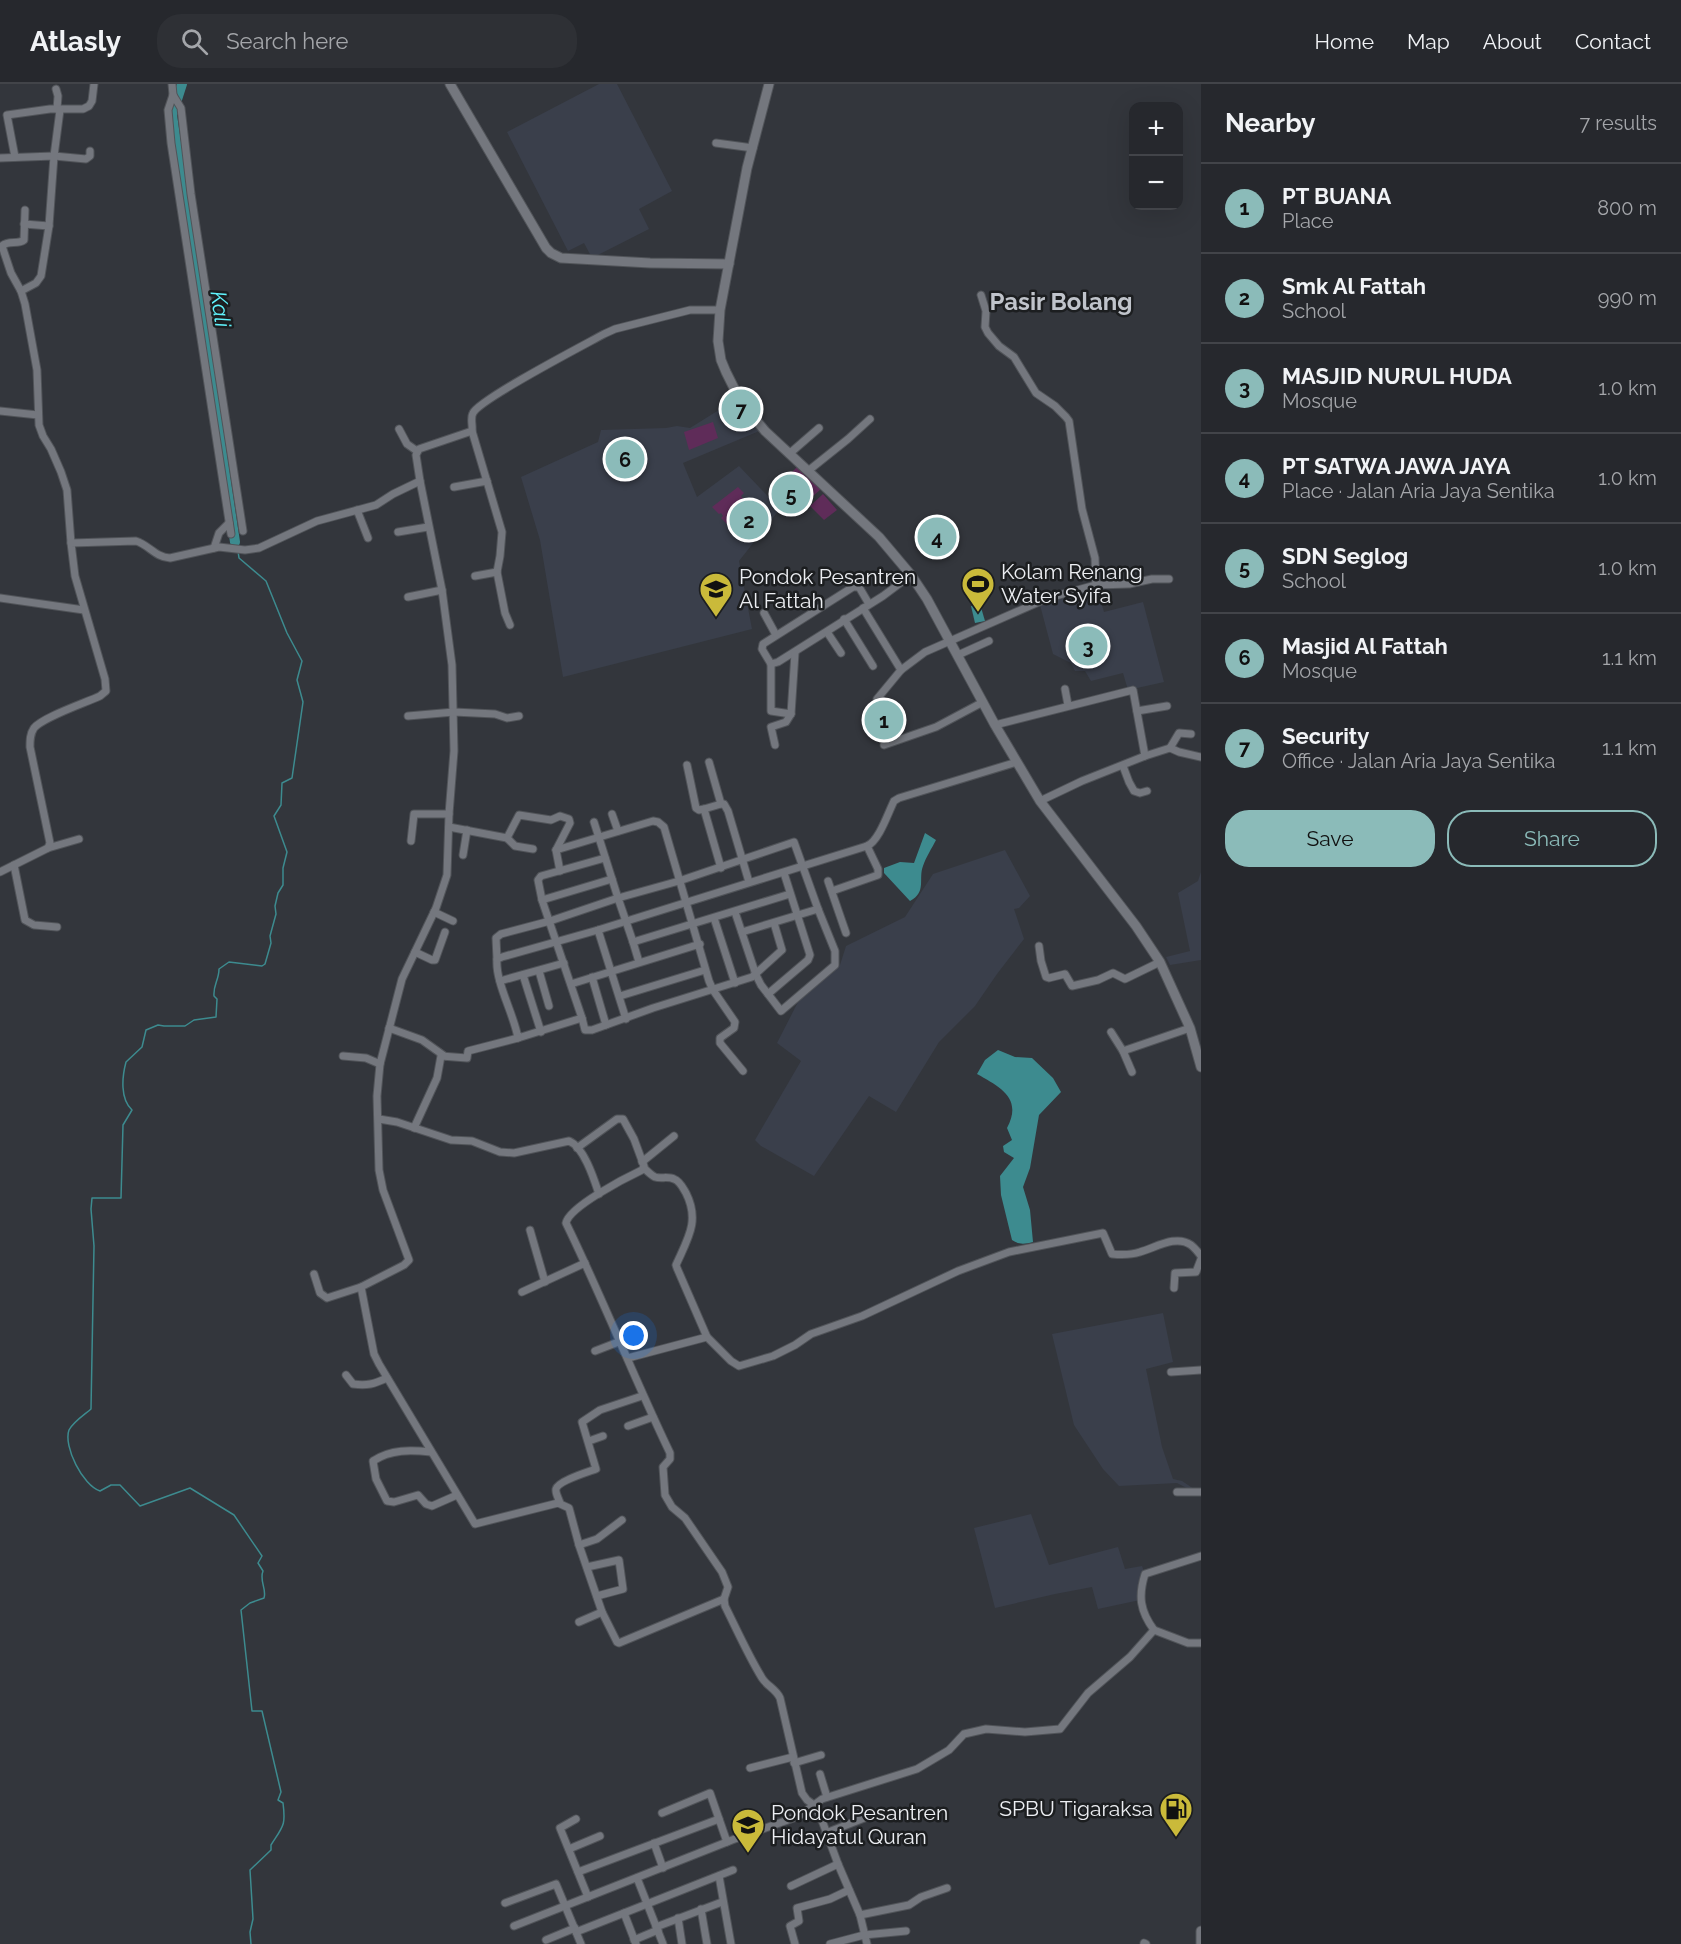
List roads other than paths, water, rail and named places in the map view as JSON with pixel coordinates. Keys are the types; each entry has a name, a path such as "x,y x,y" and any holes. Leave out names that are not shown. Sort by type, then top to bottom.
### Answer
{"street":[{"path":"15,158 7,115 75,110 89,106 92,101 94,84"},
{"path":"172,84 173,94 168,110 171,143 231,497 243,531"},
{"path":"450,84 551,253 561,258 729,264"},
{"path":"769,84 747,168 720,310 719,349 730,381 750,413 789,454 879,537 912,575 1040,801 1136,926 1160,962 1198,1046 1201,1067"},
{"path":"21,291 41,276 50,226 58,110 56,88"},
{"path":"173,94 181,108 231,497 229,523 231,534"},
{"path":"716,143 753,148"},
{"path":"0,158 54,156 86,159 90,156 90,151"},
{"path":"25,210 22,242 1,243 11,273 21,291 37,370 38,415 43,436 51,448 67,490 75,576 105,679 106,691 100,696 39,724 33,730 30,739 50,839 48,848"},
{"path":"24,224 50,226"},
{"path":"981,296 986,311 985,327 988,333 999,346 1014,357 1036,393 1055,406 1069,421 1082,509 1095,558 1096,585"},
{"path":"510,625 505,613 497,572 501,532 472,431 472,416 477,408 508,387 615,329 690,310 720,310"},
{"path":"0,411 38,415"},
{"path":"808,471 870,419"},
{"path":"789,454 819,428"},
{"path":"314,1274 320,1293 327,1298 361,1287 404,1265 409,1260 383,1190 377,1153 379,1119 377,1096 380,1064 402,979 434,912 447,875 454,712 452,665 442,590 428,527 417,451 407,444 399,429"},
{"path":"417,451 472,431"},
{"path":"71,543 143,543 162,558 182,556 214,548 245,550 259,548 316,521 376,505 420,481"},
{"path":"454,487 487,481"},
{"path":"357,510 368,538"},
{"path":"214,548 219,533 229,523"},
{"path":"398,532 428,527"},
{"path":"475,576 497,572"},
{"path":"771,664 795,653 912,575"},
{"path":"877,699 902,670 925,652 1030,605 1096,585 1169,579"},
{"path":"790,714 771,711 771,664 762,647 776,635 853,587 859,587 866,606 902,670"},
{"path":"408,597 442,590"},
{"path":"0,598 84,610"},
{"path":"764,613 776,635"},
{"path":"844,619 873,666"},
{"path":"827,632 841,653"},
{"path":"957,655 989,641"},
{"path":"775,745 771,728 786,722 790,714 795,653"},
{"path":"1065,688 1068,705"},
{"path":"995,725 1132,690 1146,756"},
{"path":"884,745 936,727 983,702"},
{"path":"1137,711 1167,706"},
{"path":"408,716 454,712 495,714 507,718 519,716"},
{"path":"1040,801 1082,781 1170,748 1179,733 1191,734"},
{"path":"1170,748 1179,753 1201,757"},
{"path":"709,762 721,804 724,804 728,811 749,882"},
{"path":"497,959 687,903 867,846 877,838 894,801 899,798 1017,762"},
{"path":"687,765 696,808 699,810 721,804"},
{"path":"1123,766 1134,791 1140,793 1147,791"},
{"path":"704,809 721,868"},
{"path":"411,841 414,814 449,814"},
{"path":"612,814 618,831"},
{"path":"507,838 519,815 551,820 563,817 569,819 570,823 556,850 560,871"},
{"path":"556,850 653,820 664,827 700,944 705,969 713,990 735,1022 734,1028 720,1038 720,1043 743,1071"},
{"path":"594,822 597,838 639,962"},
{"path":"449,827 507,838 515,846 532,849"},
{"path":"463,855 467,830"},
{"path":"0,872 48,848 79,839"},
{"path":"518,1038 500,981 495,942 498,936 721,868 794,843 835,951 835,965 783,1011 779,1010 756,975 735,912"},
{"path":"832,891 878,875 878,868 867,846"},
{"path":"605,858 541,876 538,880 542,900 587,1031 756,975 782,950 774,923"},
{"path":"14,865 25,920 34,925 57,927"},
{"path":"768,994 809,958 784,873"},
{"path":"542,900 612,879"},
{"path":"828,880 846,933"},
{"path":"633,942 790,894"},
{"path":"742,932 818,909"},
{"path":"434,912 453,921"},
{"path":"714,918 735,983"},
{"path":"598,930 626,1019"},
{"path":"414,952 435,960 445,932"},
{"path":"571,984 700,944"},
{"path":"1039,946 1046,977 1065,974 1072,986 1098,980 1113,973 1125,980 1160,962"},
{"path":"500,981 564,963"},
{"path":"620,996 705,969"},
{"path":"539,971 549,1006"},
{"path":"524,975 541,1032"},
{"path":"592,976 606,1025"},
{"path":"389,1028 422,1040 443,1055 466,1058 468,1051 541,1032 582,1018"},
{"path":"1123,1052 1190,1028"},
{"path":"1111,1032 1132,1072"},
{"path":"414,1128 437,1078 443,1055"},
{"path":"343,1056 366,1059 380,1064"},
{"path":"577,1148 619,1118 628,1126 643,1165 656,1177 671,1177 676,1180 691,1204 694,1218 689,1236 676,1264 707,1337 739,1366 795,1346 811,1334 862,1316 977,1263 1009,1252 1103,1233 1112,1254 1137,1253 1161,1244 1181,1242 1190,1244 1201,1257 1196,1272 1175,1273 1174,1288"},
{"path":"379,1119 451,1140 472,1141 500,1152 514,1153 573,1142 588,1165 599,1194"},
{"path":"674,1136 643,1165 570,1214 566,1223 621,1341 642,1396 670,1453 670,1459 663,1467 664,1495 672,1507 685,1518 722,1572 728,1587 724,1599 749,1657 764,1681 778,1693 802,1793 814,1805 860,1916 867,1944"},
{"path":"530,1230 545,1282"},
{"path":"522,1292 585,1263"},
{"path":"361,1287 374,1354 473,1522 478,1524 560,1503"},
{"path":"628,1358 707,1337"},
{"path":"595,1351 621,1341"},
{"path":"1171,1372 1201,1370"},
{"path":"346,1375 353,1384 365,1386 387,1378"},
{"path":"642,1396 593,1413 582,1422 589,1440 588,1447 596,1462 596,1469 564,1481 557,1486 556,1491 560,1503 569,1508 602,1612 615,1641 619,1643 724,1599"},
{"path":"628,1426 653,1417"},
{"path":"589,1440 603,1436"},
{"path":"431,1452 404,1450 386,1454 373,1461 376,1479 387,1501 394,1502 418,1495 426,1504 432,1506 457,1495"},
{"path":"1177,1492 1201,1492"},
{"path":"579,1545 597,1539 621,1520"},
{"path":"1201,1556 1145,1574 1140,1590 1140,1602 1147,1621 1154,1630 1188,1643 1201,1643"},
{"path":"587,1567 619,1560 623,1589 597,1596"},
{"path":"579,1622 602,1612"},
{"path":"513,1926 799,1816 827,1797 917,1769 949,1750 961,1736 968,1732 986,1729 1025,1732 1060,1729 1088,1693 1130,1656 1154,1630"},
{"path":"750,1768 821,1755"},
{"path":"820,1774 827,1797"},
{"path":"662,1813 711,1794 727,1842"},
{"path":"826,1833 877,1813"},
{"path":"576,1819 560,1826 588,1897"},
{"path":"578,1872 719,1819"},
{"path":"569,1849 600,1836"},
{"path":"654,1843 663,1868"},
{"path":"791,1886 838,1864"},
{"path":"546,1940 624,1913 734,1870"},
{"path":"719,1876 730,1944"},
{"path":"637,1878 663,1944"},
{"path":"505,1903 556,1884 581,1944"},
{"path":"860,1916 909,1905 921,1897 947,1888"},
{"path":"795,1944 790,1926 799,1921 796,1909 830,1899 849,1890"},
{"path":"624,1913 635,1942 678,1918 722,1902"},
{"path":"701,1909 707,1944"},
{"path":"678,1918 682,1944"},
{"path":"830,1944 864,1935 906,1931"},
{"path":"1200,1944 1201,1931"}],"water":[{"name":"Kolam Renang Water Syifa","path":"980,604 985,621 975,623 971,606"},
{"path":"925,833 936,840 923,866 918,894 910,901 884,873 884,868 900,862 914,863"},
{"path":"998,1050 1015,1057 1032,1058 1053,1078 1061,1092 1039,1115 1030,1168 1023,1187 1030,1210 1033,1242 1027,1243 1012,1240 1001,1195 1000,1176 1014,1158 1004,1152 1003,1146 1012,1140 1007,1128 1011,1118 1011,1101 1001,1089 977,1074 985,1060"}],"waterway":[{"name":"Kali","path":"182,84 172,115 235,542"},
{"path":"238,551 239,558 266,581 287,633 302,661 297,680 303,702 292,778 282,783 281,805 274,816 287,852 283,868 283,885 278,893 275,906 276,914 265,964 262,966 229,962 219,969 214,992 217,999 216,1017 194,1020 185,1026 158,1025 146,1030 142,1047 126,1062 123,1081 124,1094 132,1110 123,1125 121,1198 92,1198 94,1246 91,1409 73,1424 68,1437 76,1465 87,1482 94,1488 100,1491 111,1485 120,1485 140,1506 190,1488 234,1515 262,1556 258,1563 263,1571 264,1598 250,1603 241,1610 252,1711 262,1711 281,1792 278,1800 283,1803 284,1817 283,1826 271,1845 271,1850 250,1870 253,1919 250,1932 251,1944"}],"place":[{"name":"Security","path":"741,409"},
{"name":"Masjid Al Fattah","path":"625,459"},
{"name":"SDN Seglog","path":"791,494"},
{"name":"Smk Al Fattah","path":"749,520"},
{"name":"PT SATWA JAWA JAYA","path":"937,537"},
{"name":"Kolam Renang Water Syifa","path":"978,613"},
{"name":"Pondok Pesantren Al Fattah","path":"716,618"},
{"name":"MASJID NURUL HUDA","path":"1088,646"},
{"name":"PT BUANA","path":"884,720"},
{"name":"SPBU Tigaraksa","path":"1176,1838"},
{"name":"Pondok Pesantren Hidayatul Quran","path":"748,1854"}],"district":[{"name":"Pasir Bolang","path":"1061,302"}]}
